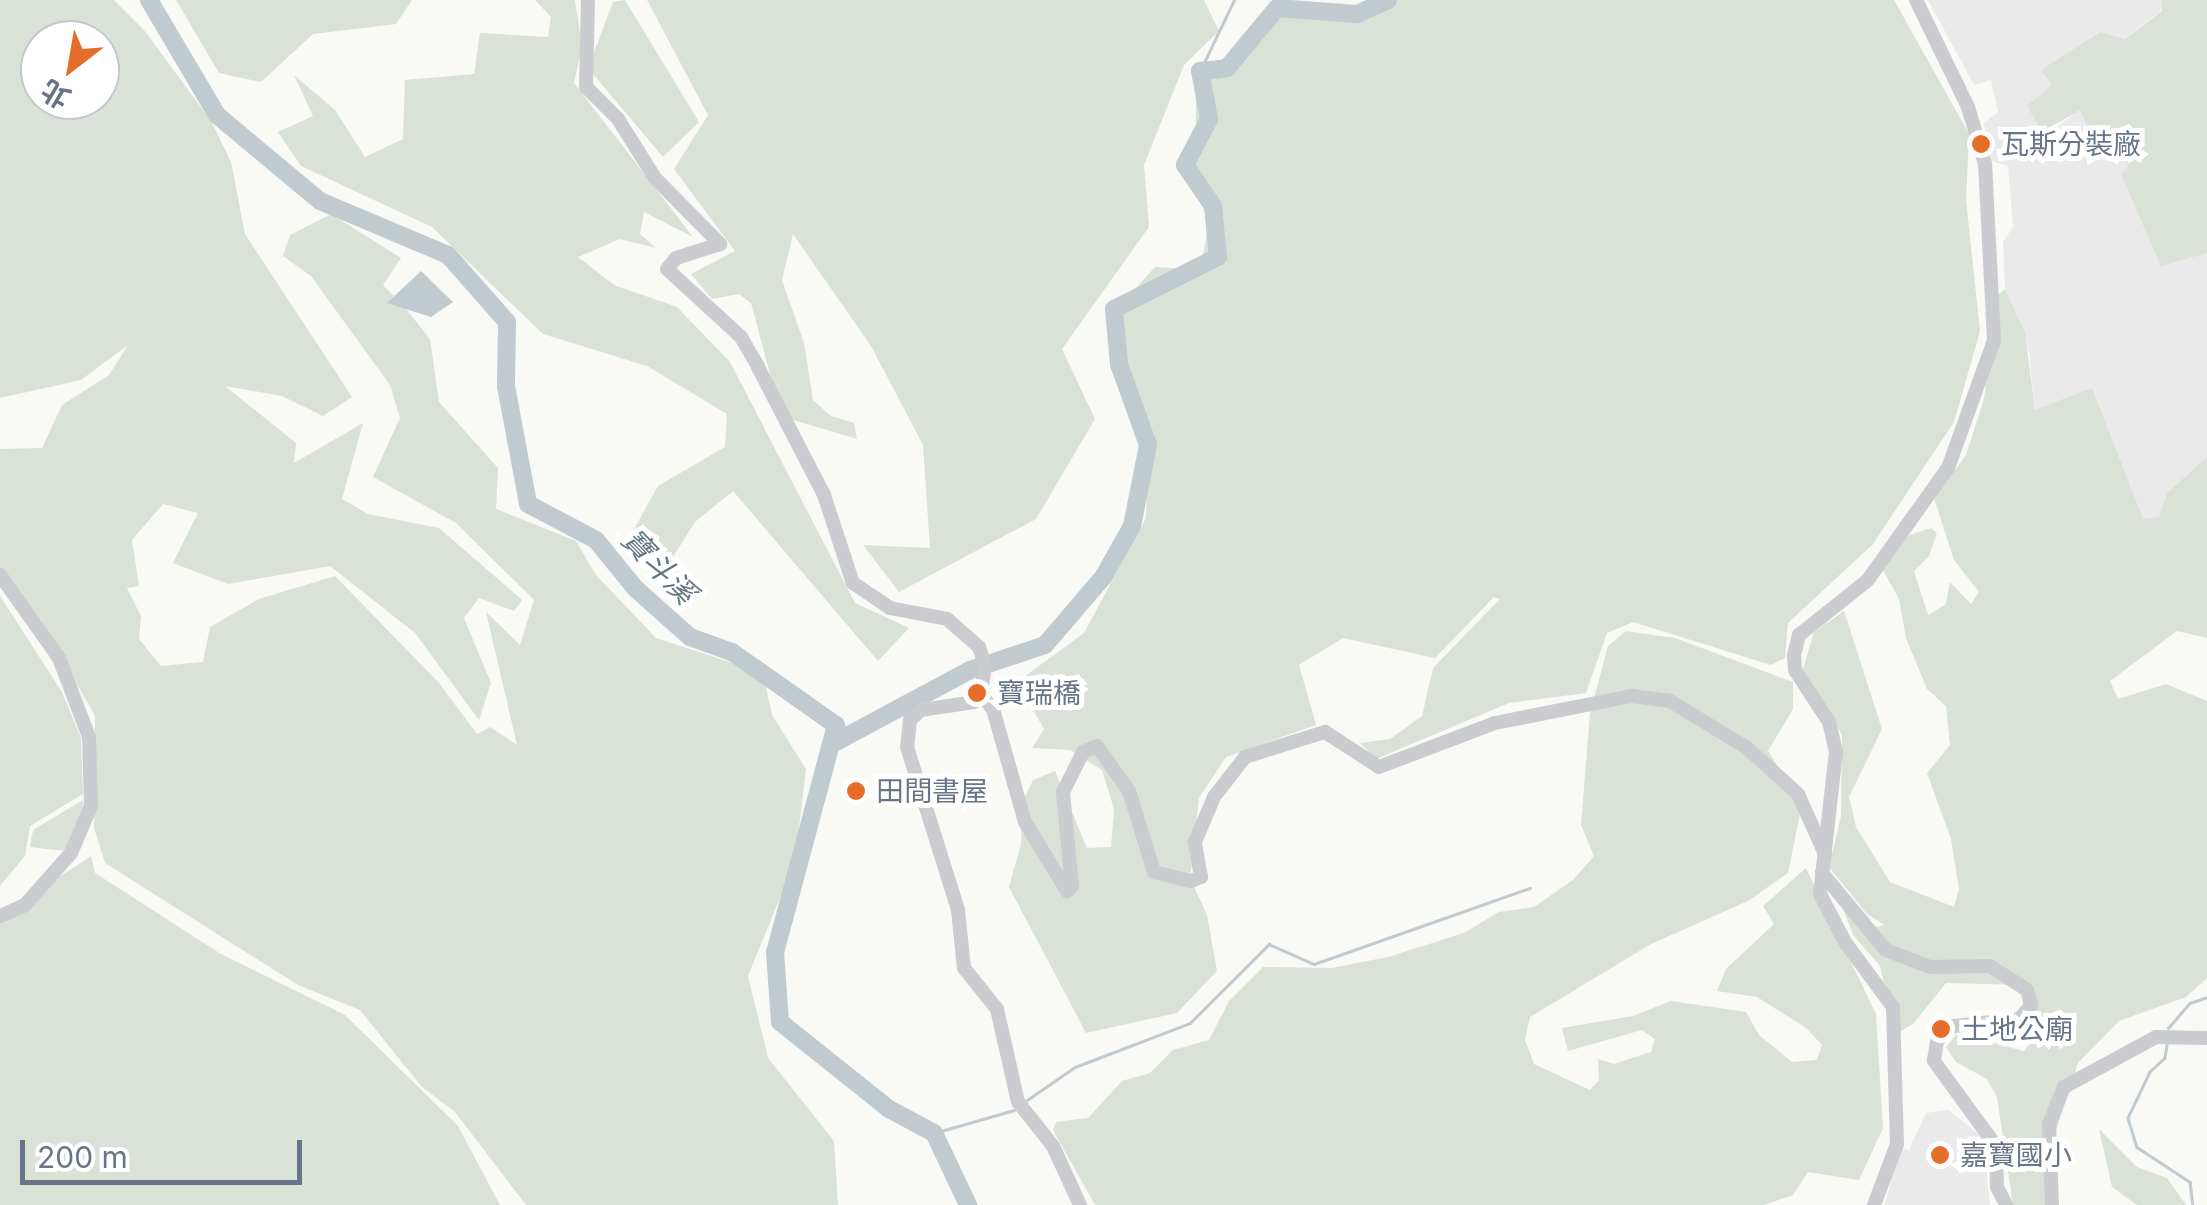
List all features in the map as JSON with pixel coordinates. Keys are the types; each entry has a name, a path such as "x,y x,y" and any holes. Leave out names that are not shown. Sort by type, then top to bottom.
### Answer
{"street":[{"path":"588,0 586,87 618,119 655,178 720,244 676,258 666,268 741,337 824,496 853,583 890,608 947,620 980,647 985,665 981,694 974,702 920,710 910,720 907,747 958,910 964,968 997,1009 1018,1102 1053,1146 1080,1205"},
{"path":"1874,1205 1898,1144 1893,1008 1845,942 1820,894 1836,752 1829,722 1795,670 1799,635 1867,581 1939,482 1994,340 1985,164 1968,107 1916,0"},
{"path":"0,576 59,658 88,736 90,806 71,852 25,905 0,916"},
{"path":"981,694 993,709 1026,822 1067,890 1072,886 1063,792 1083,752 1097,746 1130,790 1154,872 1191,881 1201,877 1195,842 1214,797 1245,757 1324,732 1379,767 1494,723 1631,696 1670,700 1748,748 1798,794 1825,854"},
{"path":"1822,873 1886,950 1930,967 1990,966 2027,990 2032,1005 2020,1019 1953,1026 1938,1040 1934,1061 1996,1146 1997,1186 2006,1205"},
{"path":"2052,1205 2049,1124 2064,1087 2156,1037 2207,1038"}],"shaded area":[{"path":"0,0 114,0 144,30 211,121 231,162 245,234 352,397 323,416 282,396 225,386 296,443 294,463 363,423 342,499 368,514 439,528 522,600 514,611 479,598 464,618 491,683 479,720 415,633 330,566 228,584 173,563 198,513 163,504 132,540 139,586 127,588 141,616 139,639 161,666 203,662 210,627 259,599 335,576 439,683 477,734 490,727 517,745 486,612 520,645 534,600 456,523 373,477 400,418 390,385 311,276 283,256 290,235 331,214 401,258 383,285 394,296 388,303 406,309 430,339 439,402 498,468 496,509 576,541 596,575 656,638 763,673 772,715 806,769 795,861 748,976 768,1058 834,1141 838,1205 526,1205 455,1112 421,1086 360,1010 298,985 105,863 94,828 95,716 42,622 0,567 0,449 42,448 62,405 109,375 128,345 81,380 0,398"},
{"path":"176,0 412,0 396,24 313,34 261,82 219,73"},
{"path":"535,0 575,0 582,46 574,83 693,237 644,212 640,234 656,248 620,239 578,257 614,285 677,307 730,362 855,603 909,628 878,661 733,491 695,522 671,560 696,592 674,600 629,538 658,486 725,447 727,414 647,366 543,334 432,227 301,166 278,132 313,116 294,75 335,110 365,157 403,139 405,80 474,74 480,33 548,37 551,17"},
{"path":"625,0 699,122 663,157 588,68 613,2"},
{"path":"647,0 1204,0 1219,31 1184,65 1144,165 1149,227 1062,349 1095,419 1036,519 899,592 863,545 930,548 923,445 871,346 793,234 782,280 804,343 813,400 831,416 854,423 857,439 790,419 773,385 751,303 739,294 712,299 691,274 735,251 674,169 708,115"},
{"path":"1396,0 1894,0 1969,134 1966,200 1980,331 1954,422 1873,544 1788,623 1785,658 1771,665 1633,622 1607,633 1586,693 1509,703 1376,759 1360,743 1390,739 1422,716 1433,668 1500,599 1494,597 1435,658 1343,638 1299,665 1316,725 1226,757 1199,798 1190,878 1207,915 1217,971 1177,1013 1086,1033 1009,887 1021,844 1022,803 1033,780 1055,771 1087,848 1111,847 1114,809 1102,770 1070,750 1032,748 1044,729 1017,682 1084,633 1146,518 1148,449 1112,314 1155,267 1200,270 1208,229 1196,165 1196,94 1264,17 1389,9"},
{"path":"1928,0 2162,0 2162,10 2124,39 2100,32 2042,71 2052,85 2052,131 2080,109 2125,153 2161,265 2207,253 2207,457 2167,493 2159,517 2148,523 2035,411 2029,352 2005,289 2003,242 2013,227 2008,166 1991,161 1984,123 1998,112 1991,80 1974,85"},
{"path":"2162,0 2207,0 2207,253 2161,266 2121,174 2128,167 2125,154 2107,154 2096,144 2080,110 2042,132 2027,106 2052,85 2041,70 2100,32 2125,39 2162,11"},
{"path":"421,271 453,302 431,317 387,303"},
{"path":"2005,289 2025,333 2035,410 2092,388 2143,519 2159,517 2167,493 2207,457 2207,638 2177,631 2110,681 2118,699 2166,684 2207,701 2207,978 2186,997 2119,1021 2078,1063 2052,1143 2054,1205 2013,1205 1997,1097 1987,1079 1956,1062 1946,1047 1957,1034 2024,1051 2036,1036 2037,1002 2025,985 1946,983 1913,1024 1896,1034 1880,966 1854,936 1840,902 1875,927 1885,925 1867,914 1829,867 1841,816 1842,735 1803,669 1814,632 1844,611 1882,729 1849,797 1856,827 1890,882 1954,907 1959,889 1951,839 1927,773 1950,745 1946,706 1927,689 1906,638 1899,599 1882,568 1907,536 1931,528 1937,533 1929,556 1914,571 1928,615 1946,604 1950,582 1971,604 1979,592 1954,560 1934,498 1966,455 1984,399 1997,296"},
{"path":"0,596 62,692 81,738 83,794 30,826 25,856 0,886"},
{"path":"1626,631 1675,638 1793,682 1793,709 1768,751 1802,804 1788,873 1748,901 1651,944 1530,1017 1525,1040 1534,1064 1590,1090 1599,1080 1598,1059 1614,1064 1651,1052 1655,1039 1642,1030 1568,1051 1562,1028 1633,1016 1671,1001 1746,1012 1759,1035 1792,1062 1817,1060 1822,1045 1806,1028 1757,997 1717,991 1726,969 1774,924 1763,906 1806,868 1876,1014 1883,1128 1859,1180 1808,1172 1793,1195 1764,1205 1095,1205 1053,1130 1056,1122 1088,1118 1122,1081 1150,1073 1173,1050 1209,1040 1229,1001 1263,967 1332,968 1388,957 1464,933 1499,912 1534,907 1573,880 1594,856 1581,825 1590,713 1608,646"},
{"path":"83,800 85,823 65,851 30,847 33,830"},
{"path":"91,856 95,873 221,954 345,1015 458,1126 500,1205 0,1205 0,916"},
{"name":"嘉寶國小","path":"1949,1110 1983,1138 1990,1205 1885,1205 1900,1148 1909,1150 1926,1113"},
{"path":"2099,1129 2137,1167 2167,1178 2186,1205 2137,1205 2112,1187"}],"waterway":[{"name":"寶斗溪","path":"149,0 217,115 320,201 448,255 507,322 506,386 528,504 596,540 635,588 690,637 732,652 836,725 775,952 780,1022 889,1109 934,1133 968,1205"},
{"path":"1200,71 1234,0"},
{"path":"834,743 970,670 1045,645 1104,576 1132,526 1148,445 1119,364 1114,309 1218,257 1213,206 1185,165 1209,119 1200,71 1227,68 1277,8 1357,14 1388,0"},
{"path":"1027,1100 1075,1067 1190,1023 1269,944 1314,964 1530,888"},
{"path":"2168,1028 2190,1003 2207,997"},
{"path":"2167,1045 2165,1058 2150,1072 2128,1118 2137,1147 2190,1182 2193,1205"},
{"path":"934,1133 1014,1110"}],"place":[{"name":"瓦斯分裝廠","path":"1981,144"},
{"name":"寶瑞橋","path":"977,693"},
{"name":"田間書屋","path":"856,791"},
{"name":"土地公廟","path":"1941,1029"},
{"name":"嘉寶國小","path":"1940,1155"}]}
